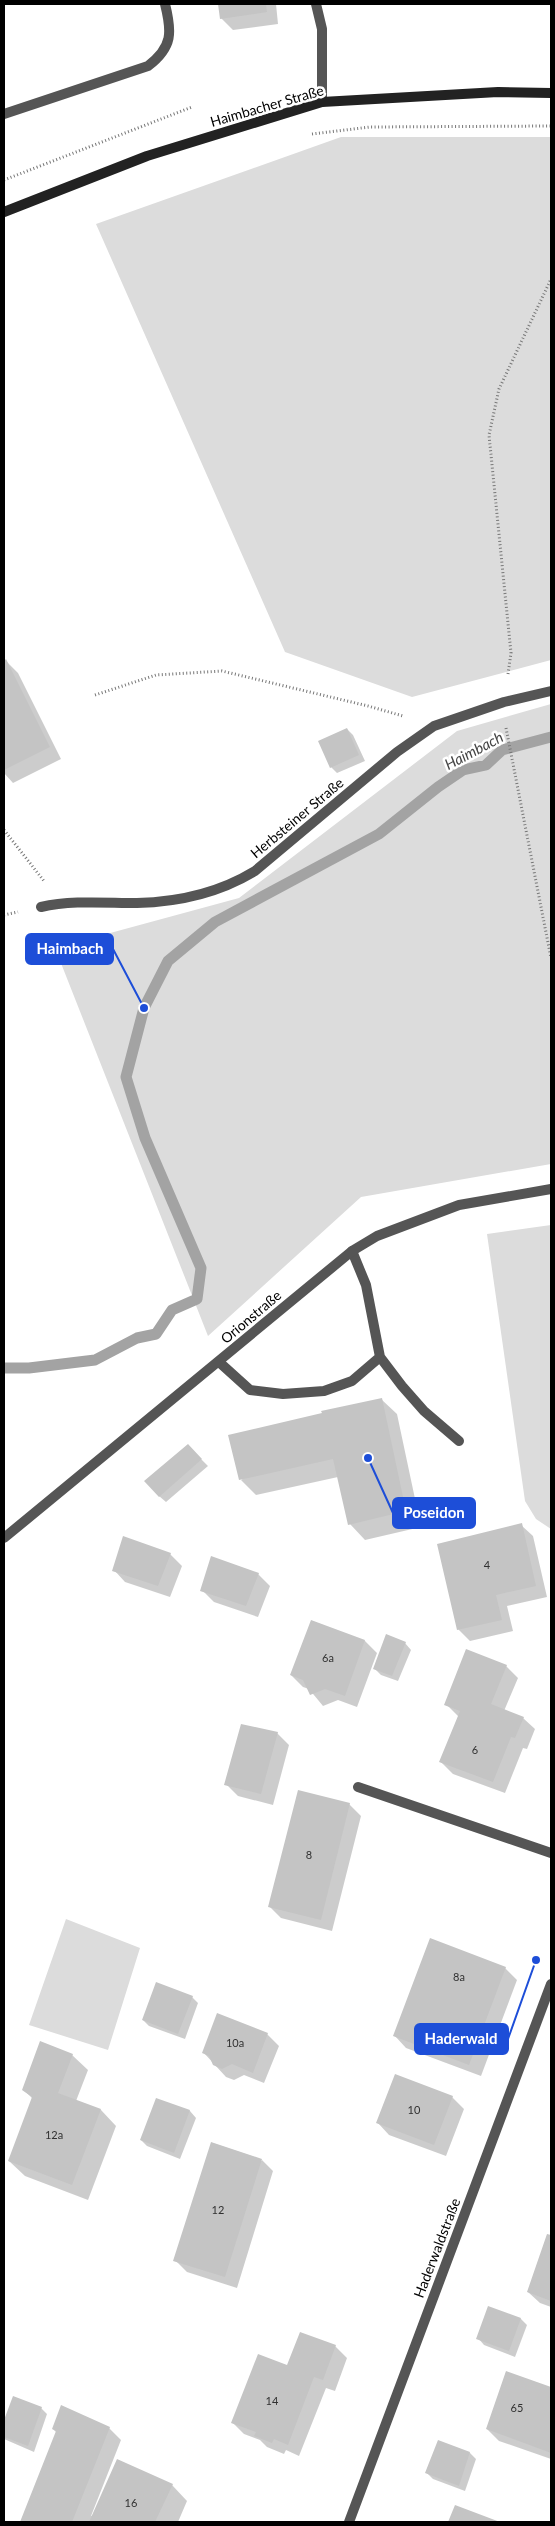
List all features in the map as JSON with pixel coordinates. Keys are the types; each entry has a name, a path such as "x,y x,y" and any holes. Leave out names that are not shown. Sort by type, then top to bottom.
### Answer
{"main road":[{"name":"Haimbacher Straße","path":"4,212 147,156 322,102 498,92 551,93"}],"street":[{"path":"4,114 148,66 158,58 169,39 170,23 165,4"},
{"path":"316,4 322,29 322,102"},
{"name":"Herbsteiner Straße","path":"41,907 61,903 140,903 202,895 230,886 255,871 397,752 434,726 504,702 551,691"},
{"name":"Orionstraße","path":"4,1538 352,1251 377,1236 459,1205 551,1189"},
{"path":"352,1251 366,1285 380,1357 402,1386 424,1410 459,1441"},
{"path":"219,1362 250,1390 282,1394 324,1391 352,1381 380,1357"},
{"path":"358,1788 551,1853"},
{"name":"Haderwaldstraße","path":"349,2522 551,1984"}],"path":[{"path":"4,180 192,107"},
{"path":"311,134 370,128 551,126"},
{"path":"504,702 512,654 489,435 499,388 551,278"},
{"path":"95,695 156,675 222,671 368,706 434,726"},
{"path":"507,736 551,958"},
{"path":"4,830 61,903"}],"shaded area":[{"path":"341,137 551,137 551,660 412,697 285,652 96,224"},
{"path":"551,704 551,1164 361,1197 208,1336 55,948 239,898 457,731"},
{"path":"551,1225 551,1529 536,1519 525,1501 487,1234"},
{"path":"66,1919 140,1948 108,2050 29,2025"}],"building":[{"path":"218,4 266,4 267,12 220,19"},
{"path":"6,659 50,747 4,770 4,661"},
{"path":"347,728 359,755 330,768 318,741"},
{"path":"382,1398 406,1511 348,1525 333,1459 239,1480 228,1435 322,1413 321,1411"},
{"path":"188,1444 202,1459 159,1497 144,1481"},
{"path":"522,1523 536,1586 496,1595 502,1620 457,1630 437,1544"},
{"path":"123,1536 171,1553 158,1586 112,1571"},
{"path":"211,1556 259,1573 246,1606 200,1591"},
{"path":"311,1620 365,1640 345,1696 325,1689 310,1695 303,1680 290,1675"},
{"path":"386,1634 406,1642 392,1676 373,1669"},
{"path":"466,1649 507,1665 491,1704 524,1717 515,1738 511,1737 493,1782 439,1762 460,1711 444,1705"},
{"path":"241,1724 278,1732 261,1794 224,1785"},
{"path":"298,1790 350,1803 321,1920 268,1907"},
{"path":"430,1938 506,1967 469,2065 393,2036"},
{"path":"156,1982 193,1996 178,2034 142,2020"},
{"path":"217,2013 268,2033 253,2073 232,2064 222,2069 213,2065 209,2056 202,2053"},
{"path":"40,2041 73,2054 58,2093 101,2109 72,2185 8,2161 32,2097 22,2090"},
{"path":"395,2074 453,2096 434,2145 376,2123"},
{"path":"156,2098 190,2110 174,2153 140,2140"},
{"path":"211,2142 262,2159 225,2277 173,2261"},
{"path":"547,2234 551,2235 551,2301 527,2292"},
{"path":"488,2306 521,2318 509,2351 476,2339"},
{"path":"300,2332 336,2345 323,2380 314,2377 288,2445 274,2439 272,2443 254,2436 256,2432 231,2423 258,2354 287,2365"},
{"path":"506,2371 551,2387 551,2453 486,2429"},
{"path":"13,2396 42,2407 28,2446 4,2437 4,2420"},
{"path":"61,2405 110,2427 72,2522 20,2522 56,2431 52,2429"},
{"path":"438,2440 470,2452 459,2486 425,2473"},
{"path":"117,2459 173,2484 155,2522 89,2522"},
{"path":"455,2505 500,2522 448,2522"}],"waterway":[{"name":"Haimbach","path":"4,1368 29,1368 95,1360 137,1338 156,1334 172,1310 197,1299 201,1268 145,1138 126,1077 144,1008 168,961 215,922 379,834 438,787 463,770 486,765 502,750 551,737"}],"place":[{"name":"Haimbach","path":"144,1008"},
{"name":"Poseidon","path":"368,1458"},
{"name":"Haderwald","path":"536,1960"}]}
